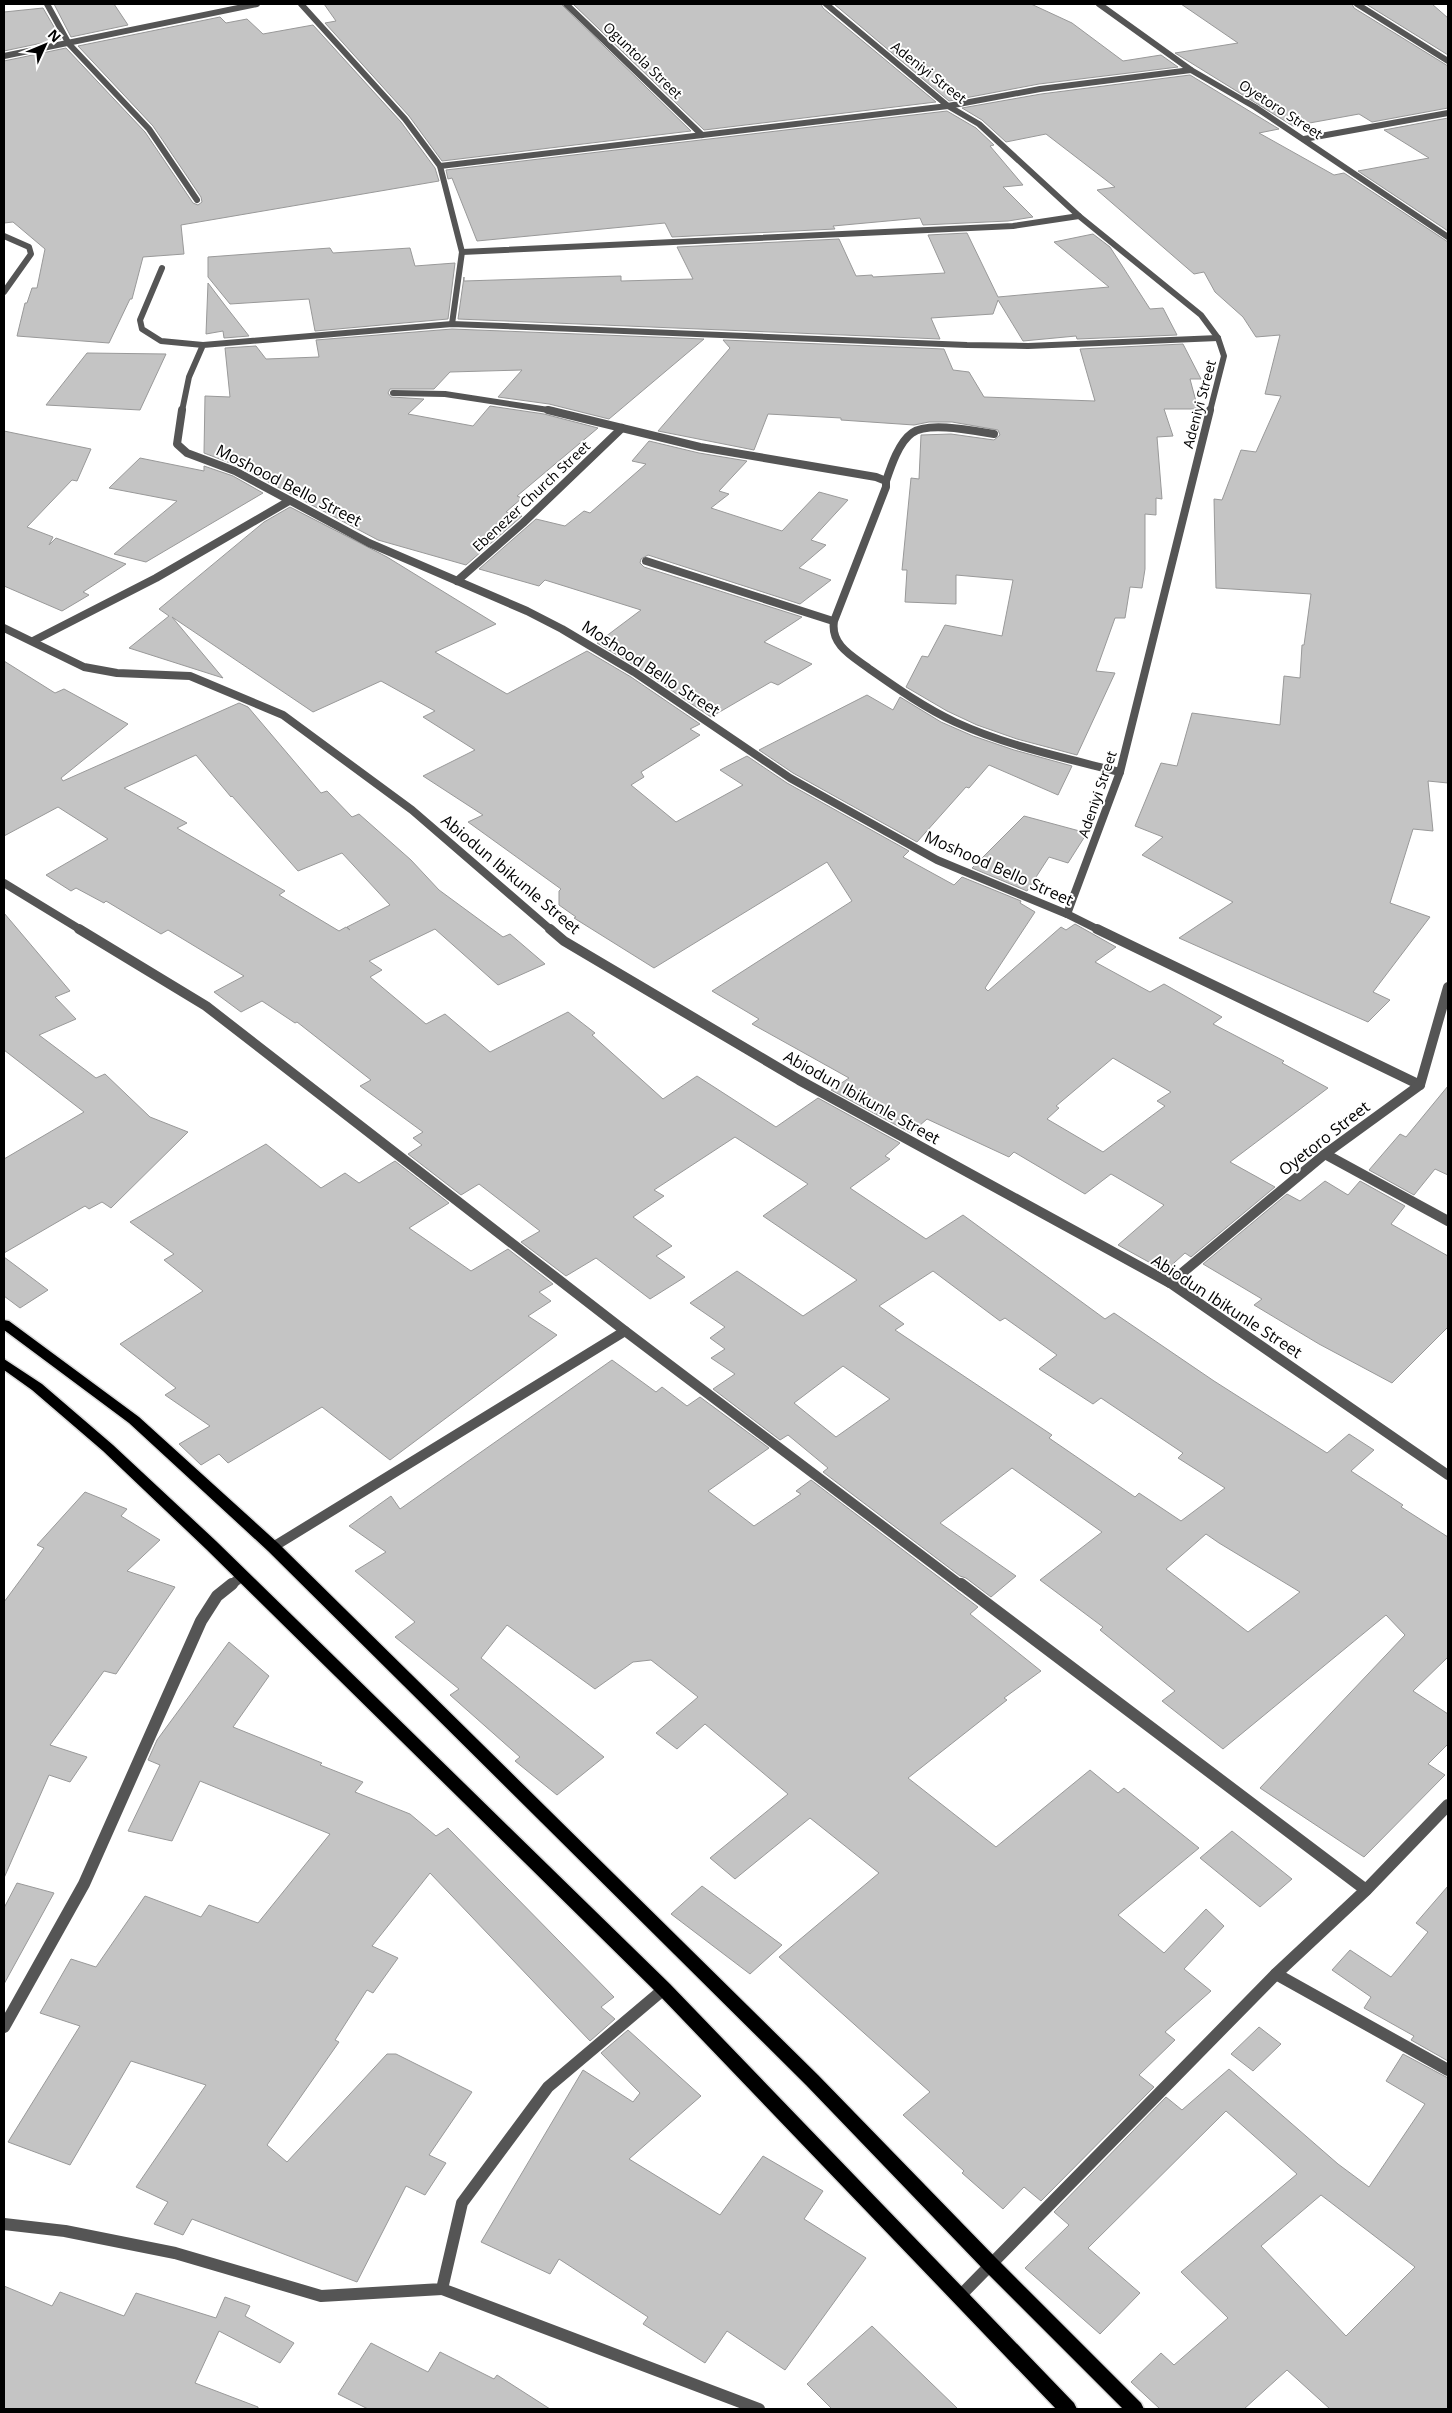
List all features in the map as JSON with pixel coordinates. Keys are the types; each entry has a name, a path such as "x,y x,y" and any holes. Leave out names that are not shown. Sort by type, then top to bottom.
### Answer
{"main road":[{"path":"4,1324 134,1420 273,1547 791,2060 1135,2409"},
{"path":"4,1364 37,1387 108,1448 242,1576 664,1989 1068,2409"}],"street":[{"path":"47,4 69,44 150,129 197,200"},
{"path":"4,56 257,4"},
{"path":"301,4 405,119 440,166 462,252 452,324"},
{"name":"Oguntola Street","path":"566,4 702,135"},
{"name":"Adeniyi Street","path":"826,4 948,106 979,124 1079,216 1201,315 1218,338 1224,356 1169,568 1120,772 1067,914"},
{"name":"Oyetoro Street","path":"1098,4 1191,70 1255,107 1304,139 1448,238"},
{"path":"1357,4 1448,61"},
{"path":"440,166 948,106 1040,89 1191,70"},
{"path":"1304,139 1448,113"},
{"path":"462,252 1013,226 1079,216"},
{"path":"4,236 29,247 31,254 4,292"},
{"path":"162,268 140,320 142,329 161,340 203,345 452,324 967,345 1028,346 1218,338"},
{"name":"Moshood Bello Street","path":"203,345 191,369 184,397 181,429 177,444 186,453 235,471 369,543 527,611 562,629 634,672 790,778 937,860 1067,914 1420,1085"},
{"path":"393,393 445,394 558,412 700,446 876,477 886,481"},
{"name":"Ebenezer Church Street","path":"456,581 523,523 622,428"},
{"path":"994,434 928,428 916,430 909,434 891,466 886,487 839,610 833,621 833,636 842,649 932,711 990,737 1120,772"},
{"path":"33,641 156,578 290,501"},
{"path":"646,561 833,621"},
{"name":"Abiodun Ibikunle Street","path":"4,628 84,667 117,673 190,676 283,715 412,810 564,941 799,1080 1170,1283 1448,1475"},
{"path":"4,883 206,1006 625,1331 1366,1890"},
{"path":"1420,1085 1448,987"},
{"name":"Oyetoro Street","path":"1170,1283 1325,1154 1420,1085"},
{"path":"1325,1154 1448,1221"},
{"path":"273,1547 625,1331"},
{"path":"4,2027 84,1884 201,1621 217,1596 242,1576"},
{"path":"960,2296 1276,1974 1366,1890 1448,1805"},
{"path":"1276,1974 1448,2070"},
{"path":"442,2289 462,2203 548,2087 664,1989"},
{"path":"4,2224 66,2231 175,2252 321,2296 442,2289 759,2409"}],"building":[{"path":"54,4 114,4 128,25 71,37"},
{"path":"324,4 561,4 691,131 442,161 409,116 325,23 336,21"},
{"path":"573,4 821,4 823,8 936,102 704,130"},
{"path":"834,4 1031,4 1072,23 1123,61 1161,55 1178,67 1039,84 949,101"},
{"path":"1181,4 1352,4 1354,8 1448,66 1448,108 1372,122 1359,114 1293,126 1175,53 1238,43"},
{"path":"1366,4 1432,4 1448,18 1448,55"},
{"path":"43,8 61,39 4,51 4,12"},
{"path":"220,17 226,23 247,19 263,34 313,25 401,122 435,168 439,181 181,225 184,254 143,257 132,299 130,299 109,343 17,336 25,303 27,303 32,288 37,288 45,249 13,222 4,223 4,61 66,48 145,132 193,203 198,205 202,202 201,197 153,126 78,46"},
{"path":"1190,75 1279,129 1259,133 1334,175 1344,173 1448,242 1448,783 1428,781 1433,831 1413,829 1390,903 1430,917 1373,992 1390,1000 1368,1022 1179,938 1233,902 1142,855 1163,837 1135,826 1161,763 1177,766 1192,713 1280,725 1284,676 1300,678 1302,645 1304,645 1311,594 1216,588 1214,499 1222,500 1241,450 1256,452 1281,396 1265,394 1280,335 1256,337 1243,317 1215,292 1204,272 1194,274 1097,190 1115,187 1046,134 1006,142 982,120 962,108 1041,94"},
{"path":"947,111 976,128 994,145 990,146 1023,185 1003,187 1033,217 1008,221 923,225 920,218 833,226 835,229 672,237 665,223 477,241 452,178 448,179 446,170"},
{"path":"1448,118 1448,231 1358,171 1429,158 1384,130"},
{"path":"967,233 998,297 1109,287 1054,242 1093,234 1110,247 1150,309 1163,308 1177,335 1077,339 1076,336 1023,341 998,300 993,314 931,318 940,339 458,319 464,277 464,281 621,276 621,281 693,279 677,247 839,239 856,276 872,275 873,277 945,273 928,235"},
{"path":"330,248 333,253 410,248 415,266 455,263 448,319 315,331 309,299 230,304 208,277 208,257"},
{"path":"208,283 249,336 224,338 223,331 206,334"},
{"path":"452,329 704,339 609,419 549,404 498,397 522,370 450,372 434,389 390,389 388,393 391,397 424,399 408,414 473,426 490,406 544,414 598,428 517,496 522,498 506,512 522,516 466,565 378,540 238,466 204,453 205,396 230,397 225,348 256,346 266,359 319,357 316,340"},
{"path":"723,340 944,349 953,370 969,372 984,397 1095,401 1080,349 1183,344 1201,379 1190,379 1198,409 1164,409 1173,436 1157,437 1162,499 1156,498 1156,515 1145,514 1145,569 1142,588 1130,587 1125,618 1115,618 1096,671 1115,673 1077,755 1017,739 977,725 947,711 906,687 922,656 928,657 945,625 1002,636 1013,580 956,575 956,604 905,602 907,570 902,570 911,478 919,479 921,435 951,434 994,440 1000,435 998,430 952,422 929,422 914,425 768,414 754,450 658,431 730,348"},
{"path":"87,353 166,354 140,410 46,405"},
{"path":"4,431 91,449 77,481 72,480 27,527 53,537 49,545 56,538 126,564 83,592 89,595 62,611 4,586"},
{"path":"649,441 699,453 747,461 719,491 729,494 711,508 782,531 819,492 848,500 811,540 826,545 799,568 831,580 800,604 648,555 641,559 640,563 644,567 802,617 764,642 812,664 778,685 771,682 711,717 637,667 597,643 641,610 545,580 539,586 479,569 536,519 565,526 584,511 590,513 646,464 632,461"},
{"path":"140,458 204,471 204,466 233,476 263,493 146,562 114,554 177,501 109,488"},
{"path":"290,507 387,557 496,624 435,652 507,694 587,651 631,677 700,724 690,729 700,735 641,772 644,777 631,785 676,822 743,785 720,770 747,756 787,783 909,851 903,857 954,885 962,877 1021,901 1020,903 1035,912 985,988 988,991 1061,927 1066,930 1075,924 1116,947 1095,962 1150,992 1164,984 1222,1017 1213,1024 1284,1061 1282,1063 1328,1088 1230,1162 1275,1187 1191,1257 1185,1253 1165,1271 1118,1245 1164,1205 1111,1174 1085,1194 1014,1152 1009,1157 927,1119 911,1133 831,1090 849,1078 752,1024 759,1019 712,991 852,901 827,862 654,968 574,918 576,917 559,905 559,891 561,889 468,822 483,815 423,776 475,750 423,717 435,711 381,681 313,712 172,617 223,678 129,648 169,616 159,609 264,522","holes":["1113,1058 1171,1092 1157,1101 1165,1106 1103,1152 1047,1119 1059,1108 1056,1106"]},
{"path":"4,661 55,693 64,689 128,724 61,778 63,781 239,703 248,707 321,793 327,791 352,817 359,814 411,860 439,890 503,937 510,934 545,964 498,985 435,929 369,961 382,970 370,977 426,1024 445,1014 490,1052 568,1012 595,1033 592,1035 663,1099 697,1076 776,1127 818,1098 900,1143 885,1156 890,1159 850,1188 926,1239 963,1215 1105,1319 1114,1313 1214,1381 1327,1453 1349,1434 1374,1450 1351,1471 1403,1505 1401,1507 1448,1537 1448,1657 1413,1691 1448,1714 1448,1744 1428,1764 1445,1775 1364,1857 1260,1788 1405,1635 1386,1615 1223,1749 1162,1701 1175,1691 1100,1630 1103,1627 1040,1580 1102,1532 1012,1468 940,1523 1016,1576 991,1597 966,1578 960,1576 823,1472 828,1468 788,1435 780,1440 713,1389 735,1374 711,1358 725,1349 710,1338 725,1327 690,1303 737,1271 803,1316 857,1280 763,1216 808,1184 735,1137 654,1190 664,1196 633,1217 672,1246 656,1256 685,1277 650,1299 596,1258 566,1276 521,1242 540,1231 479,1184 461,1195 408,1154 422,1145 413,1138 423,1132 360,1086 371,1080 297,1022 295,1023 262,1001 241,1012 214,992 244,976 168,930 161,934 106,901 104,903 76,888 71,891 46,875 108,839 58,807 4,836","holes":["196,755 298,871 342,853 390,905 347,927 350,930 346,927 339,931 279,895 285,891 177,828 187,823 124,788","933,1271 1000,1321 1005,1318 1057,1355 1039,1369 1093,1404 1101,1398 1183,1453 1178,1458 1225,1488 1181,1521 1139,1493 1135,1497 1049,1438 1052,1435 895,1330 904,1324 879,1306","843,1366 890,1399 836,1437 794,1403","1206,1534 1300,1592 1248,1632 1166,1569"]},
{"path":"867,695 893,710 900,697 941,722 973,736 1014,750 1072,766 1058,795 989,765 969,788 966,787 917,842 793,773 759,750"},
{"path":"1024,816 1087,833 1068,863 1049,857 1027,891 972,868"},
{"path":"4,913 70,991 55,997 76,1019 39,1035 96,1078 105,1074 150,1117 188,1132 111,1208 102,1202 89,1209 85,1206 4,1253 4,1159 84,1112 4,1050"},
{"path":"1448,1086 1448,1175 1435,1169 1414,1195 1369,1170 1400,1134 1406,1137"},
{"path":"266,1144 321,1188 345,1173 359,1183 395,1161 449,1203 409,1228 471,1271 508,1249 553,1284 539,1292 551,1301 528,1316 557,1335 390,1460 322,1407 228,1463 219,1454 201,1465 179,1444 210,1426 165,1395 176,1388 120,1344 203,1291 164,1260 174,1254 130,1222"},
{"path":"1325,1181 1348,1195 1360,1181 1405,1206 1391,1224 1448,1256 1448,1327 1392,1383 1319,1344 1254,1305 1262,1299 1203,1264 1287,1194 1300,1201"},
{"path":"4,1257 48,1290 20,1308 4,1296"},
{"path":"612,1360 656,1392 662,1387 687,1406 700,1397 769,1448 708,1491 754,1526 801,1494 796,1491 811,1480 978,1607 970,1614 1041,1671 1004,1698 1007,1700 908,1778 996,1847 1090,1770 1118,1793 1124,1788 1199,1848 1118,1915 1164,1953 1206,1909 1224,1926 1184,1969 1211,1991 1165,2032 1175,2040 1139,2075 1154,2087 1041,2201 1024,2187 1003,2209 962,2173 964,2171 903,2115 930,2092 779,1957 879,1873 810,1818 735,1879 710,1858 788,1794 705,1724 677,1749 656,1733 698,1697 651,1660 633,1662 595,1689 507,1625 481,1658 604,1757 557,1795 515,1761 520,1757 450,1695 459,1689 395,1637 415,1622 355,1571 386,1552 349,1526 391,1496 400,1509"},
{"path":"85,1492 127,1509 121,1516 160,1540 127,1571 175,1587 116,1674 104,1671 50,1745 87,1757 70,1782 49,1775 4,1878 4,1602 44,1548 37,1545"},
{"path":"229,1642 269,1676 233,1727 322,1763 320,1765 363,1782 355,1792 410,1814 436,1836 448,1828 614,1997 601,2007 615,2019 590,2041 430,1873 372,1946 398,1958 373,1993 367,1990 335,2040 339,2042 267,2145 287,2162 387,2054 396,2054 472,2092 429,2155 446,2163 425,2195 406,2186 357,2282 192,2219 183,2235 154,2224 168,2202 136,2187 206,2085 131,2061 70,2165 8,2142 80,2026 40,2013 71,1959 96,1967 145,1896 201,1917 209,1905 258,1923 330,1834 200,1781 172,1841 128,1831 160,1765 148,1760 157,1740"},
{"path":"1232,1831 1292,1879 1260,1907 1200,1858"},
{"path":"17,1883 54,1893 4,1984 4,1908"},
{"path":"702,1886 782,1945 750,1974 671,1914"},
{"path":"1448,1886 1448,2061 1411,2040 1414,2036 1364,2008 1371,1997 1332,1970 1350,1950 1391,1977 1428,1932 1416,1923"},
{"path":"1259,2027 1281,2044 1253,2071 1231,2054"},
{"path":"628,2030 701,2096 629,2159 720,2215 763,2156 823,2191 804,2219 866,2258 785,2370 727,2331 705,2363 643,2324 648,2317 559,2259 550,2274 481,2242 583,2070 633,2102 640,2093 601,2053"},
{"path":"1403,2054 1448,2078 1448,2409 1330,2409 1287,2370 1244,2409 1160,2409 1131,2382 1161,2353 1174,2365 1228,2318 1181,2272 1297,2174 1226,2111 1088,2248 1140,2293 1100,2334 1025,2268 1069,2225 1054,2212 1166,2097 1182,2110 1229,2069 1338,2164 1369,2187 1425,2104 1386,2081","holes":["1321,2195 1415,2267 1346,2336 1261,2246"]},
{"path":"4,2286 52,2306 60,2292 124,2316 136,2293 216,2318 225,2297 250,2306 245,2316 294,2343 280,2363 219,2331 195,2383 258,2407 258,2409 4,2409"},
{"path":"872,2326 958,2409 832,2409 807,2384"},
{"path":"371,2343 428,2372 440,2352 494,2379 497,2375 550,2409 368,2409 338,2394"}]}
